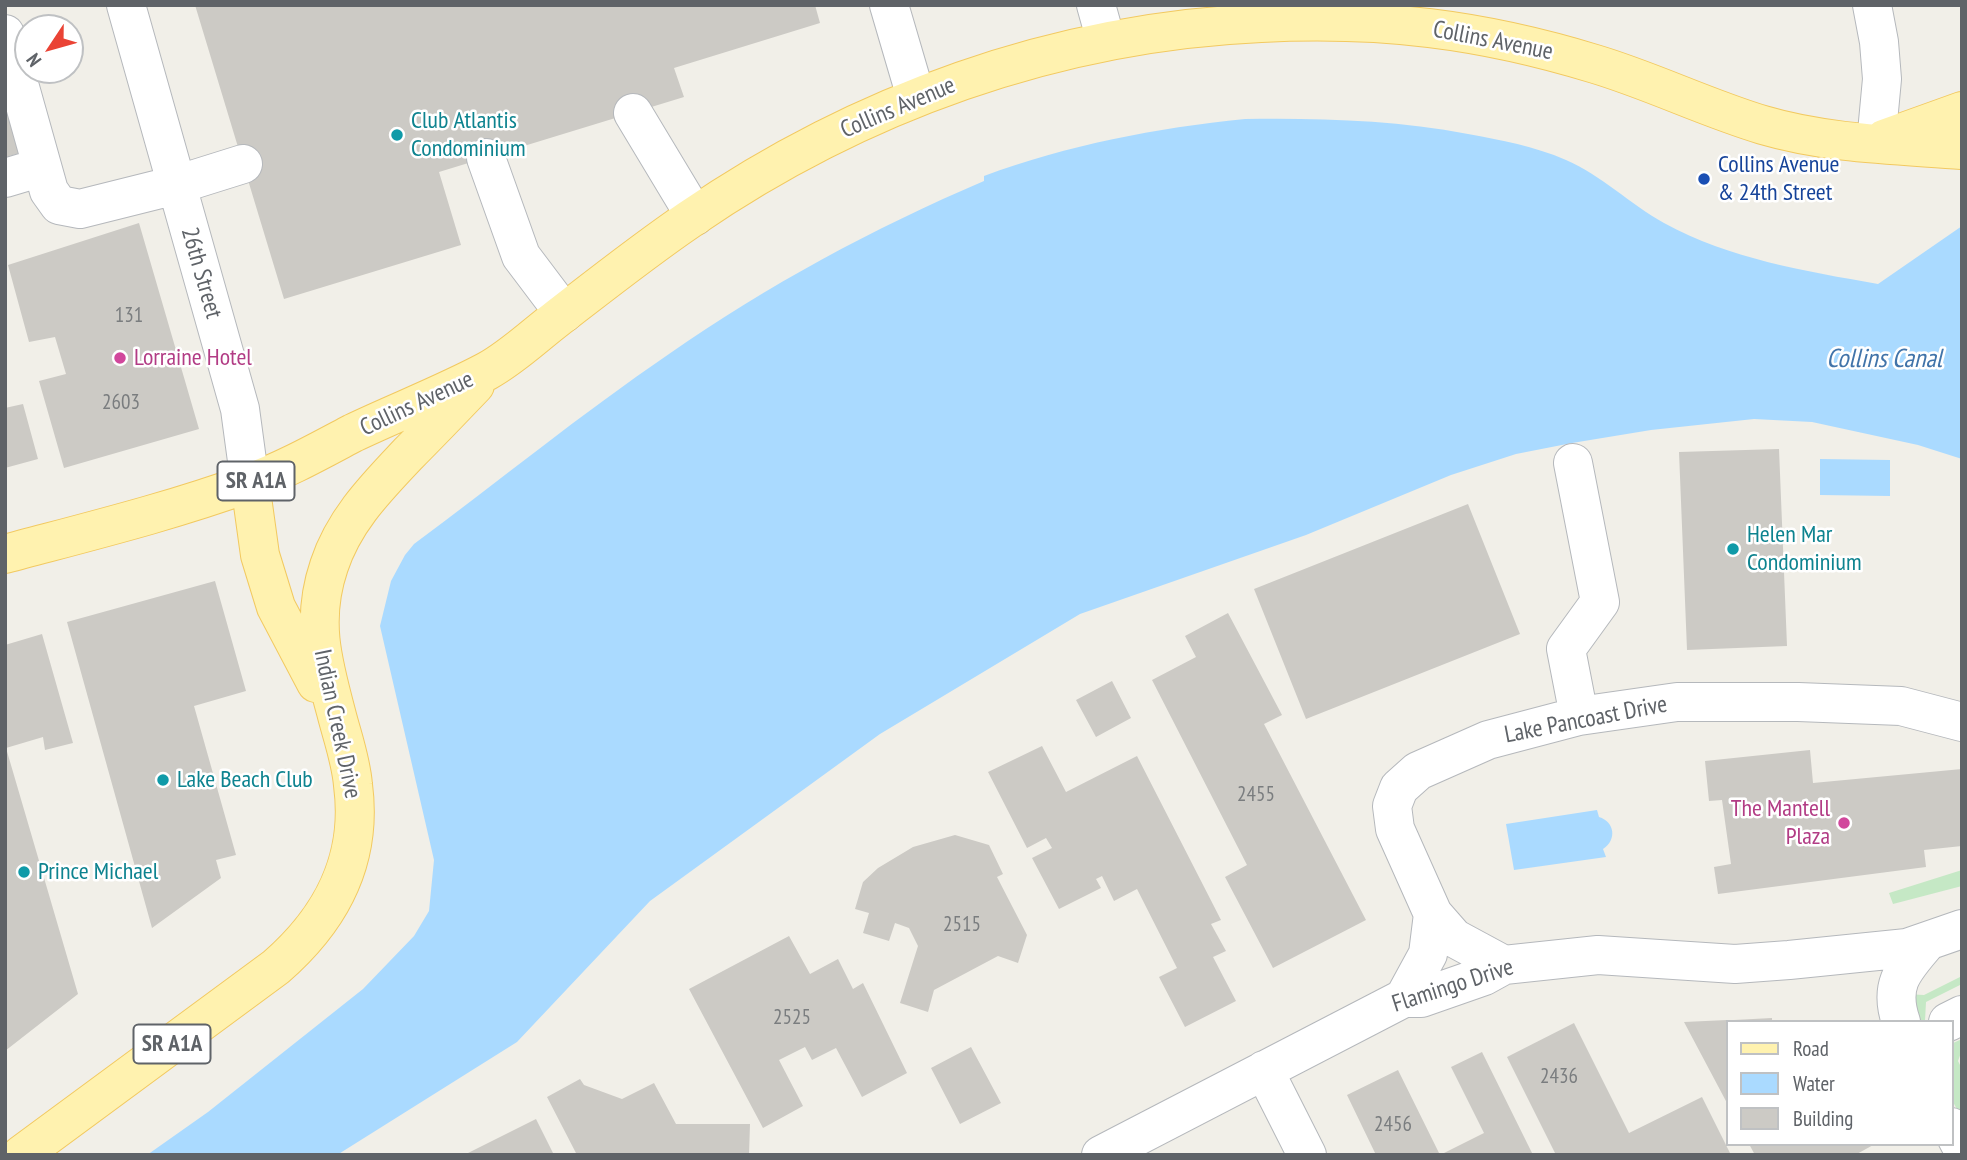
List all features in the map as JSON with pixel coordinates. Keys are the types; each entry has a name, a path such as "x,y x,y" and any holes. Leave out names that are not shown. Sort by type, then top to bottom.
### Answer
{"main road":[{"name":"Collins Avenue","path":"5,554 155,513 250,483 491,369 695,216 818,144 916,97 1044,55 1101,23 1220,25 1313,13 1485,35 1595,64 1763,125 1844,140 1962,150"},
{"name":"Collins Avenue","path":"1876,142 1962,111"},
{"name":"Indian Creek Drive","path":"21,1155 265,975 291,954 317,926 336,894 350,854 353,834 353,781 319,645 322,594 333,555 344,531 370,494 491,369"},
{"name":"26th Street","path":"250,483 260,555 276,607 342,735"}],"street":[{"name":"26th Street","path":"126,5 240,409 250,483"},
{"path":"888,5 916,97"},
{"path":"1871,5 1879,42 1882,79 1876,142"},
{"path":"5,33 49,191 59,205 80,209 176,185 243,164"},
{"path":"633,113 695,216"},
{"path":"486,158 520,256 564,313"},
{"path":"5,178 42,167"},
{"path":"1573,463 1600,602 1566,649 1578,716"},
{"name":"Lake Pancoast Drive","path":"1504,965 1454,938 1433,915 1395,829 1392,806 1399,788 1418,771 1488,740 1578,716 1677,702 1798,702 1901,706 1962,722"},
{"path":"1404,998 1428,954 1433,915"},
{"path":"1900,1020 1896,1008 1895,989 1902,973 1944,935"},
{"name":"Flamingo Drive","path":"1101,1155 1404,998 1421,998 1484,976 1504,965 1598,955 1735,964 1907,948 1944,935"},
{"path":"1264,1070 1307,1155"},
{"path":"1953,1131 1962,1148"}],"green space":[{"path":"1962,870 1962,886 1893,904 1889,893"},
{"path":"1962,976 1962,984 1926,1002 1925,1020 1916,1020 1906,994 1924,995"},
{"path":"1962,1039 1958,1061 1962,1069 1962,1119 1953,1102 1953,1043"}],"water":[{"name":"Collins Canal","path":"1245,119 1385,123 1440,129 1517,144 1579,166 1664,223 1715,246 1768,262 1878,284 1962,226 1962,459 1918,445 1812,422 1754,419 1651,430 1572,443 1516,454 1451,475 1306,535 1080,614 880,734 650,901 517,1042 337,1155 147,1155 208,1112 363,989 414,936 429,911 434,860 380,626 391,581 414,544 669,354 783,281 862,238 984,181 984,176 1048,155 1178,127"},
{"path":"1820,459 1890,460 1890,496 1820,495"},
{"path":"1597,810 1599,817 1608,823 1612,832 1611,841 1603,849 1606,857 1514,870 1506,824"}],"building":[{"name":"Club Atlantis Condominium","path":"195,5 815,5 820,23 674,68 684,97 439,172 461,245 284,299"},
{"path":"5,55 32,150 5,157"},
{"name":"Lorraine Hotel","path":"139,223 199,429 64,468 39,381 66,374 55,337 29,342 8,265"},
{"path":"23,404 38,459 5,468 5,408"},
{"name":"Helen Mar Condominium","path":"1779,449 1787,646 1687,650 1679,452"},
{"path":"1468,504 1520,634 1306,719 1254,589"},
{"name":"Lake Beach Club","path":"215,581 246,691 194,706 236,855 216,860 221,878 152,928 67,622"},
{"path":"1228,613 1282,715 1264,724 1366,920 1273,968 1225,877 1247,865 1152,680 1196,657 1185,636"},
{"name":"Prince Michael","path":"42,634 73,743 45,750 43,737 6,748 78,994 5,1051 5,645"},
{"path":"1112,681 1131,718 1096,737 1076,700"},
{"path":"1042,746 1066,792 1137,756 1221,920 1211,924 1226,951 1213,957 1236,1001 1185,1027 1159,977 1177,968 1137,889 1114,901 1102,876 1096,879 1101,888 1059,909 1032,858 1052,848 1046,838 1027,848 988,772"},
{"name":"The Mantell Plaza","path":"1810,750 1813,783 1962,769 1962,846 1924,850 1926,867 1718,894 1714,867 1731,864 1722,800 1709,801 1705,761"},
{"path":"955,835 989,845 1003,874 997,877 1027,935 1018,963 998,956 934,990 928,1012 900,1003 918,946 909,928 895,923 889,941 863,933 869,913 855,909 863,882 878,868 913,847"},
{"path":"789,936 810,974 838,959 853,989 863,983 907,1073 862,1097 836,1048 812,1060 805,1047 779,1060 803,1106 763,1128 689,989"},
{"path":"1772,1018 1772,1020 1734,1020"},
{"path":"1726,1020 1726,1101 1684,1022"},
{"path":"1574,1023 1629,1133 1702,1097 1731,1155 1556,1155 1507,1057"},
{"path":"971,1047 1001,1103 960,1124 931,1068"},
{"path":"1482,1052 1533,1155 1440,1155 1484,1133 1451,1067"},
{"path":"1398,1070 1440,1155 1376,1155 1347,1095"},
{"path":"580,1079 584,1085 622,1099 654,1083 676,1124 750,1124 749,1155 577,1155 547,1097"},
{"path":"536,1119 554,1155 464,1155"},
{"path":"1750,1146 1871,1146 1855,1155 1755,1155"}],"place":[{"name":"Club Atlantis Condominium","path":"397,135"},
{"name":"Collins Avenue & 24th Street","path":"1704,179"},
{"name":"Lorraine Hotel","path":"120,358"},
{"name":"Helen Mar Condominium","path":"1733,549"},
{"name":"Lake Beach Club","path":"163,780"},
{"name":"The Mantell Plaza","path":"1844,823"},
{"name":"Prince Michael","path":"24,872"}]}
